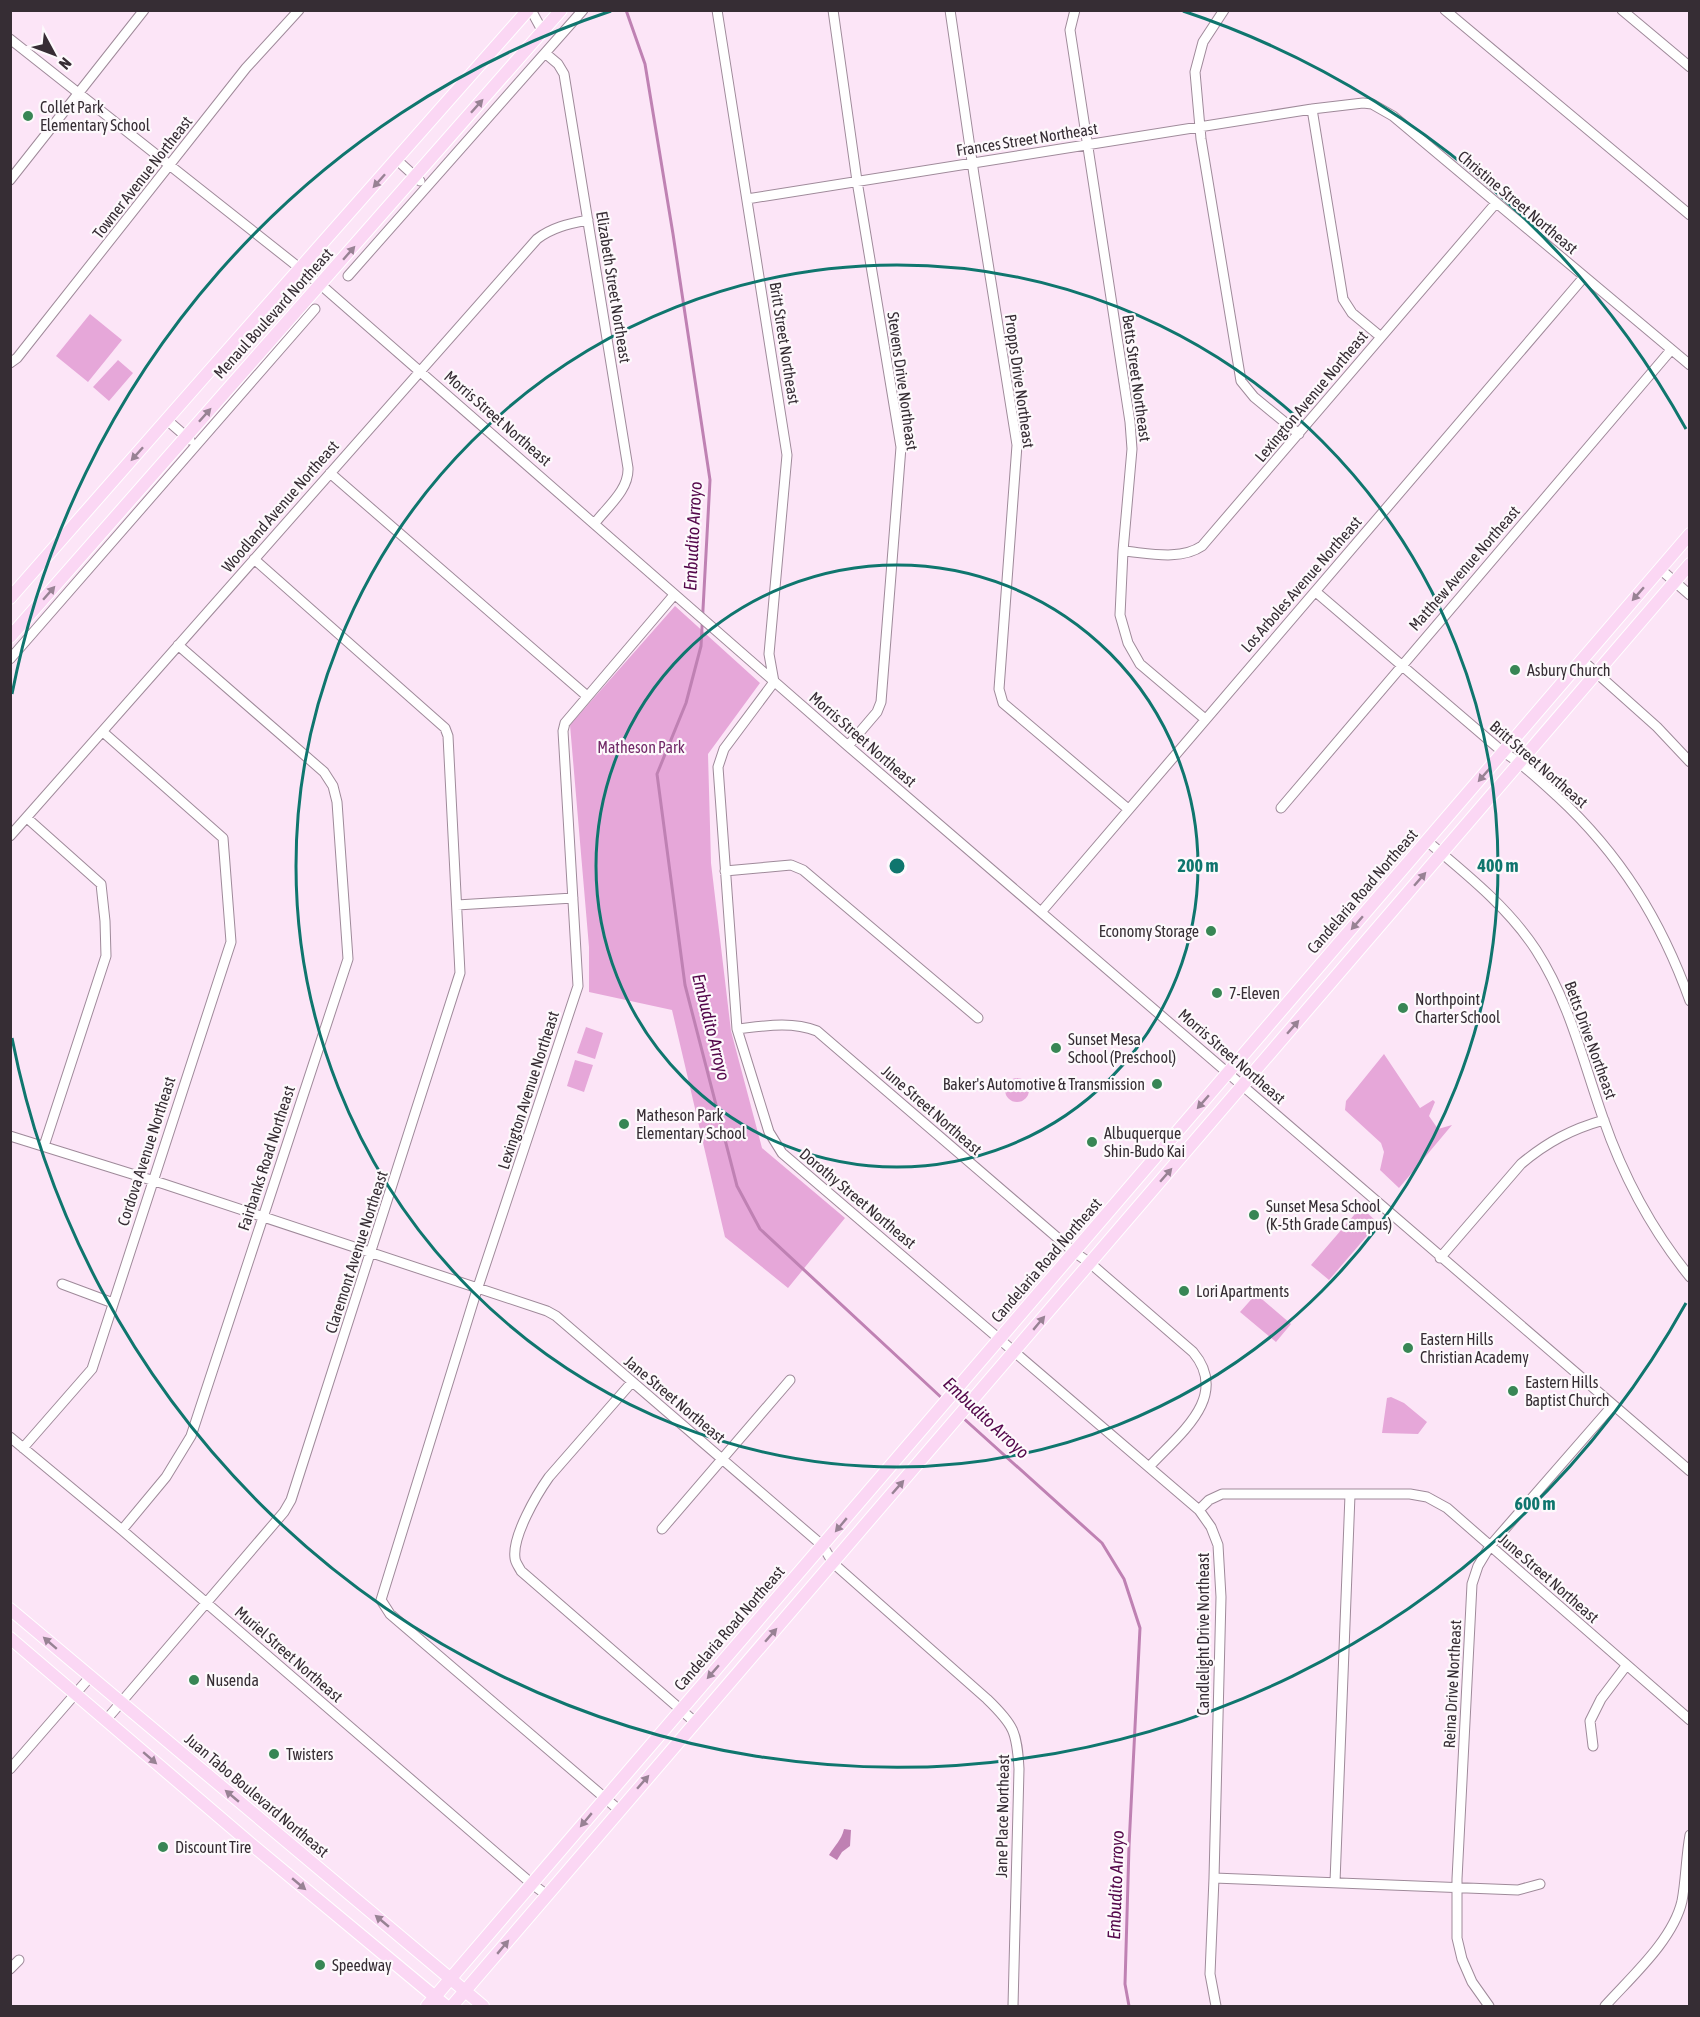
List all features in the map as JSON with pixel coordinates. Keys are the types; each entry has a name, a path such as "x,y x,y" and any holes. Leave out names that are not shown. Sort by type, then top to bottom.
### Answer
{"main road":[{"name":"Menaul Boulevard Northeast","path":"10,598 530,10"},
{"name":"Menaul Boulevard Northeast","path":"10,637 561,10"},
{"name":"Candelaria Road Northeast","path":"431,2002 1689,534"},
{"path":"452,2007 1689,564"},
{"name":"Juan Tabo Boulevard Northeast","path":"10,1609 483,2007"},
{"path":"10,1638 431,2002 446,2007"}],"street":[{"path":"10,180 144,10"},
{"name":"Towner Avenue Northeast","path":"10,363 17,358 246,68 298,10"},
{"path":"530,10 543,32"},
{"path":"348,276 583,10"},
{"name":"Britt Street Northeast","path":"717,10 787,455 769,654 774,682"},
{"name":"Stevens Drive Northeast","path":"833,10 857,181 901,447 881,702 877,712 848,746"},
{"name":"Propps Drive Northeast","path":"950,10 1017,445 999,689 1003,703 1128,809"},
{"name":"Betts Street Northeast","path":"1076,10 1070,30 1130,422 1132,449 1120,615 1128,644 1140,664 1205,719"},
{"path":"1224,10 1203,42 1195,72 1199,126 1241,381 1254,398 1299,434"},
{"path":"1445,10 1689,215"},
{"path":"1622,10 1689,67"},
{"name":"Morris Street Northeast","path":"10,39 171,164 321,285 774,682 1689,1471"},
{"name":"Elizabeth Street Northeast","path":"545,53 558,64 564,74 628,468 625,486 594,523"},
{"name":"Christine Street Northeast","path":"1312,109 1364,103 1393,116 1689,365"},
{"path":"1312,109 1343,299 1352,313 1381,337"},
{"name":"Frances Street Northeast","path":"747,199 1312,109"},
{"path":"397,160 414,177 427,185"},
{"name":"Lexington Avenue Northeast","path":"1123,551 1183,555 1194,552 1202,546 1496,204"},
{"name":"Woodland Avenue Northeast","path":"10,836 537,239 554,228 588,220"},
{"name":"Los Arboles Avenue Northeast","path":"1041,911 1584,277"},
{"path":"10,659 315,309"},
{"name":"Matthew Avenue Northeast","path":"1281,808 1671,350"},
{"path":"167,420 196,446"},
{"path":"330,473 587,696"},
{"name":"Claremont Avenue Northeast","path":"106,1720 207,1604 284,1512 291,1500 460,973 448,736 445,728 254,559"},
{"path":"1660,569 1689,595"},
{"name":"Britt Street Northeast","path":"1316,592 1503,752 1520,763 1603,843 1631,880 1660,929 1689,1001"},
{"name":"Lexington Avenue Northeast","path":"606,1798 390,1614 381,1600 478,1288 578,986 563,730 565,723 674,595"},
{"name":"Fairbanks Road Northeast","path":"122,1530 166,1477 191,1436 261,1217 348,959 337,802 333,786 324,772 178,645"},
{"path":"1582,660 1657,727 1689,762"},
{"path":"737,1029 718,767 724,749 774,682"},
{"name":"Cordova Avenue Northeast","path":"23,1448 92,1369 231,942 223,838 103,732"},
{"path":"27,818 100,884 105,921 106,956 44,1146"},
{"name":"Betts Drive Northeast","path":"1427,841 1487,893 1535,949 1552,978 1576,1035 1622,1166 1650,1222 1689,1277"},
{"path":"724,871 791,865 803,870 978,1018"},
{"path":"456,905 573,898"},
{"name":"June Street Northeast","path":"737,1029 787,1024 803,1025 817,1031 1193,1352 1205,1370 1208,1382 1207,1395 1196,1416 1149,1467"},
{"name":"Dorothy Street Northeast","path":"737,1029 769,1132 782,1153 1016,1351"},
{"path":"1440,1258 1528,1157 1566,1132 1604,1120"},
{"name":"Jane Street Northeast","path":"10,1137 152,1180 372,1252 536,1307 556,1316 823,1546 833,1563"},
{"path":"62,1284 113,1303"},
{"name":"Candlelight Drive Northeast","path":"1016,1351 1199,1510 1211,1527 1218,1545 1221,1597 1210,1974 1216,2007"},
{"path":"662,1528 790,1380"},
{"path":"632,1382 537,1494 525,1518 515,1558 521,1571 695,1722"},
{"name":"Reina Drive Northeast","path":"1489,2007 1472,1982 1462,1959 1457,1938 1457,1887 1472,1584 1478,1566 1490,1546 1613,1405"},
{"name":"Muriel Street Northeast","path":"10,1437 122,1530 547,1895"},
{"name":"June Street Northeast","path":"1199,1510 1209,1500 1222,1494 1410,1494 1427,1497 1447,1508 1689,1719"},
{"path":"1335,1882 1350,1495"},
{"name":"Jane Place Northeast","path":"833,1563 987,1699 1002,1713 1014,1730 1018,1745 1019,1769 1012,2007"},
{"path":"1593,1746 1590,1721 1601,1699 1626,1666"},
{"path":"10,1769 90,1677"},
{"path":"606,1798 619,1810"},
{"path":"1605,2007 1661,1943 1674,1923 1682,1901 1689,1835"},
{"path":"1214,1878 1518,1890 1540,1884"},
{"path":"10,1969 19,1960"}],"green space":[{"path":"90,314 122,340 88,382 56,356"},
{"path":"118,360 133,373 109,401 93,387"},
{"name":"Matheson Park","path":"675,606 760,683 708,754 711,863 731,1031 762,1148 845,1218 788,1288 725,1237 672,1010 589,992 589,947 570,725"},
{"path":"586,1027 603,1033 595,1059 577,1053"},
{"path":"1384,1054 1420,1108 1433,1100 1435,1102 1429,1116 1438,1129 1452,1125 1399,1188 1380,1170 1384,1152 1381,1143 1345,1110 1346,1101"},
{"path":"575,1060 593,1065 584,1092 567,1086"},
{"path":"1017,1078 1026,1081 1029,1090 1026,1099 1017,1102 1008,1099 1005,1090 1008,1081"},
{"path":"1361,1207 1378,1223 1329,1280 1311,1265"},
{"path":"1256,1294 1291,1324 1276,1342 1240,1312"},
{"path":"1391,1397 1404,1403 1427,1422 1418,1434 1382,1433 1387,1398"}],"shaded area":[{"path":"844,1829 851,1830 850,1846 837,1860 829,1855 840,1840"}],"waterway":[{"name":"Embudito Arroyo","path":"626,10 645,64 710,480 701,646 686,703 657,774 685,985 737,1186 760,1229 944,1400"},
{"name":"Embudito Arroyo","path":"962,1417 1102,1543 1124,1579 1140,1628 1129,1846 1125,1984 1129,2006"}],"place":[{"name":"Collet Park Elementary School","path":"28,116"},
{"name":"Asbury Church","path":"1515,670"},
{"name":"Economy Storage","path":"1211,931"},
{"name":"7-Eleven","path":"1217,993"},
{"name":"Northpoint Charter School","path":"1403,1008"},
{"name":"Sunset Mesa School (Preschool)","path":"1056,1048"},
{"name":"Baker's Automotive & Transmission","path":"1157,1084"},
{"name":"Matheson Park Elementary School","path":"624,1124"},
{"name":"Albuquerque Shin-Budo Kai","path":"1092,1142"},
{"name":"Sunset Mesa School (K-5th Grade Campus)","path":"1254,1215"},
{"name":"Lori Apartments","path":"1184,1291"},
{"name":"Eastern Hills Christian Academy","path":"1408,1348"},
{"name":"Eastern Hills Baptist Church","path":"1513,1391"},
{"name":"Nusenda","path":"194,1680"},
{"name":"Twisters","path":"274,1754"},
{"name":"Discount Tire","path":"163,1847"},
{"name":"Speedway","path":"320,1965"}]}
